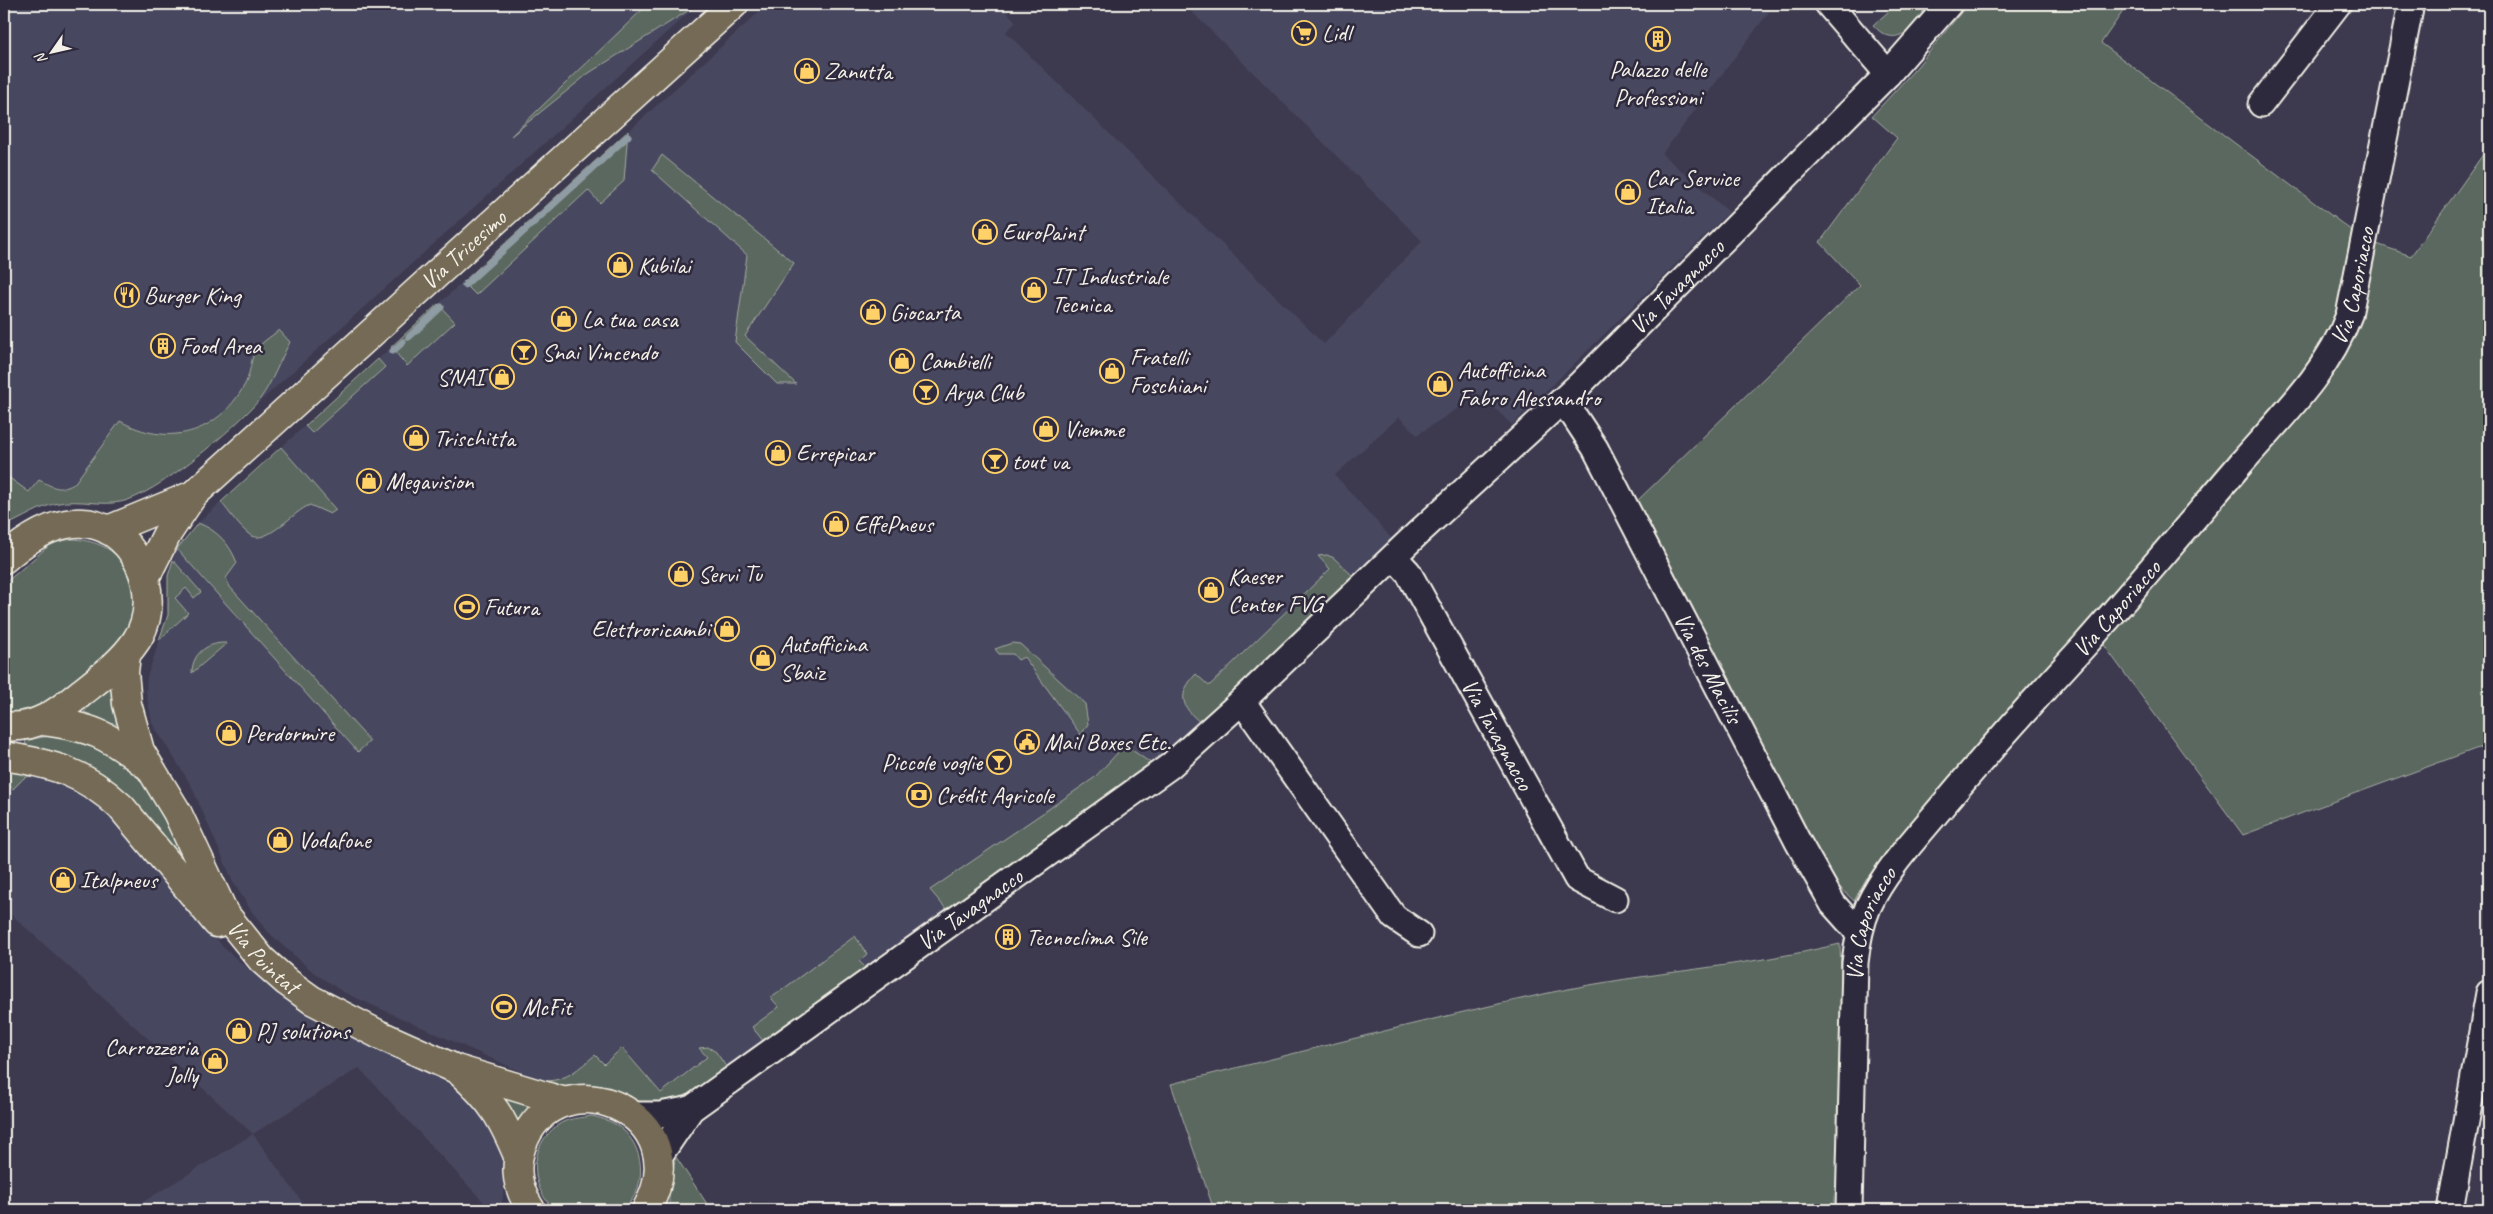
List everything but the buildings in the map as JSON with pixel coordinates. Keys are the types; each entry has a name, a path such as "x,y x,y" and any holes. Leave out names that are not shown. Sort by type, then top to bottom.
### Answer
{"main road":[{"name":"Via Tricesimo","path":"146,576 167,534 194,495 734,4"},
{"name":"Via Tricesimo","path":"108,530 194,495"},
{"path":"4,726 26,726 43,721 79,695 126,655 137,640 145,621 149,602 146,576 128,545 108,530 90,524 74,523 42,533 10,550"},
{"name":"Via Puintat","path":"126,655 125,687 130,721 148,767 177,812 224,913 262,960 287,982 334,1012 456,1069 566,1102"},
{"name":"Via Puintat","path":"43,721 70,724 101,733 117,741 148,767"},
{"path":"4,756 61,768 90,781 121,807 227,934 262,960"},
{"name":"Via Puintat","path":"456,1069 486,1095 498,1113 518,1156"},
{"path":"522,1205 517,1175 518,1156 527,1133 544,1114 566,1102 590,1098 614,1103 634,1115 650,1134 658,1158 659,1177 653,1205"}],"street":[{"path":"1828,4 1888,74"},
{"name":"Via Tavagnacco","path":"658,1158 691,1109 1170,766 1561,402 1888,74 1949,4"},
{"path":"2261,104 2338,4"},
{"name":"Via Caporiacco","path":"1849,1210 1852,1038 1858,932 1869,906 1883,881 1927,825 2004,733 2085,644 2282,416 2324,366 2340,340 2349,315 2411,4"},
{"name":"Via des Macilis","path":"1561,402 1574,416 1595,448 1798,842 1833,904 1858,932"},
{"name":"Via Tavagnacco","path":"1394,557 1408,572 1577,880 1615,899"},
{"path":"1242,701 1394,917 1420,934"},
{"path":"2450,1210 2489,992"},
{"name":"Via Tavagnacco","path":"634,1115 660,1114 691,1109"}],"shaded area":[{"path":"4,4 698,4 244,416 261,397 290,342 254,352 245,386 230,405 213,421 193,430 172,436 138,430 120,421 74,484 57,489 39,480 29,492 4,474"},
{"path":"768,4 1000,4 1016,22 1006,32 1324,344 1422,241 1184,4 1775,4 1662,154 1729,212 1512,425 1480,394 1417,435 1399,417 1335,475 1393,540 1182,741 684,1098 661,1093 622,1048 603,1064 595,1055 570,1076 560,1080 547,1081 533,1077 343,992 313,972 268,932 252,912 233,882 191,785 152,723 146,692 147,677 168,615 168,576 171,565 177,549 198,523"},
{"path":"4,763 46,771 105,804 224,948 286,1001 327,1026 443,1079 465,1092 484,1110 503,1155 503,1198 499,1210 491,1210 359,1068 253,1134 4,908"},
{"path":"253,1134 308,1210 130,1210"}],"green space":[{"path":"648,4 691,4 694,7 589,73 511,136"},
{"path":"1893,4 1931,4 1906,32 1898,36 1890,36 1882,33 1873,25 1895,6"},
{"path":"1968,4 2128,4 2101,43 2352,231 2341,302 2322,349 1866,879 1854,901 1830,878 1635,503 1860,285 1820,242 1897,138 1872,116 1916,68"},
{"path":"628,131 624,181 600,203 588,190 476,295 463,282"},
{"path":"2489,146 2489,744 2243,835 2101,641 2326,379 2371,242 2411,256"},
{"path":"662,155 794,263 745,336 796,384 777,384 735,342 747,255 652,170"},
{"path":"438,304 455,322 407,366 391,347"},
{"path":"279,330 290,342 260,399 234,426 195,459 153,488 135,497 112,503 59,503 45,507 4,526 4,474 29,492 39,480 53,486 65,488 74,484 120,421 138,429 173,434 190,432 205,425 220,416 233,403 246,382 256,350"},
{"path":"378,359 385,367 312,433 305,426"},
{"path":"281,447 336,510 330,514 310,505 264,536 250,535 221,502"},
{"path":"198,523 222,538 234,556 237,563 226,578 230,587 370,741 358,752 177,549"},
{"path":"72,539 94,543 108,549 119,559 127,570 133,586 135,602 132,616 124,632 113,646 53,698 34,710 4,713 4,584 52,543"},
{"path":"1327,555 1334,558 1355,578 1201,723 1189,711 1184,700 1184,694 1190,681 1196,674 1209,686 1330,569 1318,556"},
{"path":"173,560 201,592 194,598 186,588 175,598 188,613 159,640 168,615 168,576"},
{"path":"227,643 192,673 195,660 202,650 214,644"},
{"path":"1012,643 1020,644 1085,704 1088,724 1081,735 1024,657 1018,660 1013,654 999,654 995,649"},
{"path":"104,690 111,690 112,692 117,724 112,724 84,712"},
{"path":"56,735 94,745 124,763 147,790 157,806 177,846 176,860 25,745 26,740"},
{"path":"1125,745 1152,764 947,910 930,890 1094,778"},
{"path":"4,763 46,771 24,778 13,789 4,780"},
{"path":"855,936 867,954 859,961 866,968 764,1042 752,1027 779,1007 771,998"},
{"path":"1840,944 1848,1210 1214,1210 1171,1084 1505,1002 1589,985 1732,964"},
{"path":"708,1047 716,1052 727,1068 684,1098 648,1109 547,1081 567,1076 595,1055 604,1064 622,1048 661,1093 707,1057 699,1048"},
{"path":"497,1091 536,1104 516,1126"},
{"path":"592,1116 617,1125 631,1139 640,1160 641,1171 636,1192 622,1210 555,1210 546,1201 537,1179 537,1155 541,1144 558,1125 566,1121"},
{"path":"676,1157 711,1210 669,1210 669,1181"}],"waterway":[{"path":"465,285 628,136"},
{"path":"409,337 441,307"},
{"path":"393,351 403,342"}],"place":[{"name":"Lidl","path":"1304,33"},
{"name":"Palazzo delle Professioni","path":"1658,39"},
{"name":"Zanutta","path":"807,71"},
{"name":"Car Service Italia","path":"1628,192"},
{"name":"EuroPaint","path":"985,232"},
{"name":"Kubilai","path":"620,265"},
{"name":"IT Industriale Tecnica","path":"1034,290"},
{"name":"Burger King","path":"127,295"},
{"name":"Giocarta","path":"873,312"},
{"name":"La tua casa","path":"564,319"},
{"name":"Food Area","path":"163,346"},
{"name":"Snai Vincendo","path":"524,352"},
{"name":"Cambielli","path":"902,361"},
{"name":"Fratelli Foschiani","path":"1112,371"},
{"name":"SNAI","path":"502,377"},
{"name":"Autofficina Fabro Alessandro","path":"1440,384"},
{"name":"Arya Club","path":"926,392"},
{"name":"Viemme","path":"1046,429"},
{"name":"Trischitta","path":"416,438"},
{"name":"Errepicar","path":"778,453"},
{"name":"tout va","path":"995,461"},
{"name":"Megavision","path":"369,481"},
{"name":"EffePneus","path":"836,524"},
{"name":"Servi Tu","path":"681,574"},
{"name":"Kaeser Center FVG","path":"1211,590"},
{"name":"Futura","path":"467,607"},
{"name":"Elettroricambi","path":"727,629"},
{"name":"Autofficina Sbaiz","path":"763,658"},
{"name":"Perdormire","path":"229,733"},
{"name":"Mail Boxes Etc.","path":"1027,742"},
{"name":"Piccole voglie","path":"999,762"},
{"name":"Crédit Agricole","path":"919,795"},
{"name":"Vodafone","path":"280,840"},
{"name":"Italpneus","path":"63,880"},
{"name":"Tecnoclima Sile","path":"1008,937"},
{"name":"McFit","path":"504,1007"},
{"name":"PJ solutions","path":"239,1031"},
{"name":"Carrozzeria Jolly","path":"215,1061"}]}
